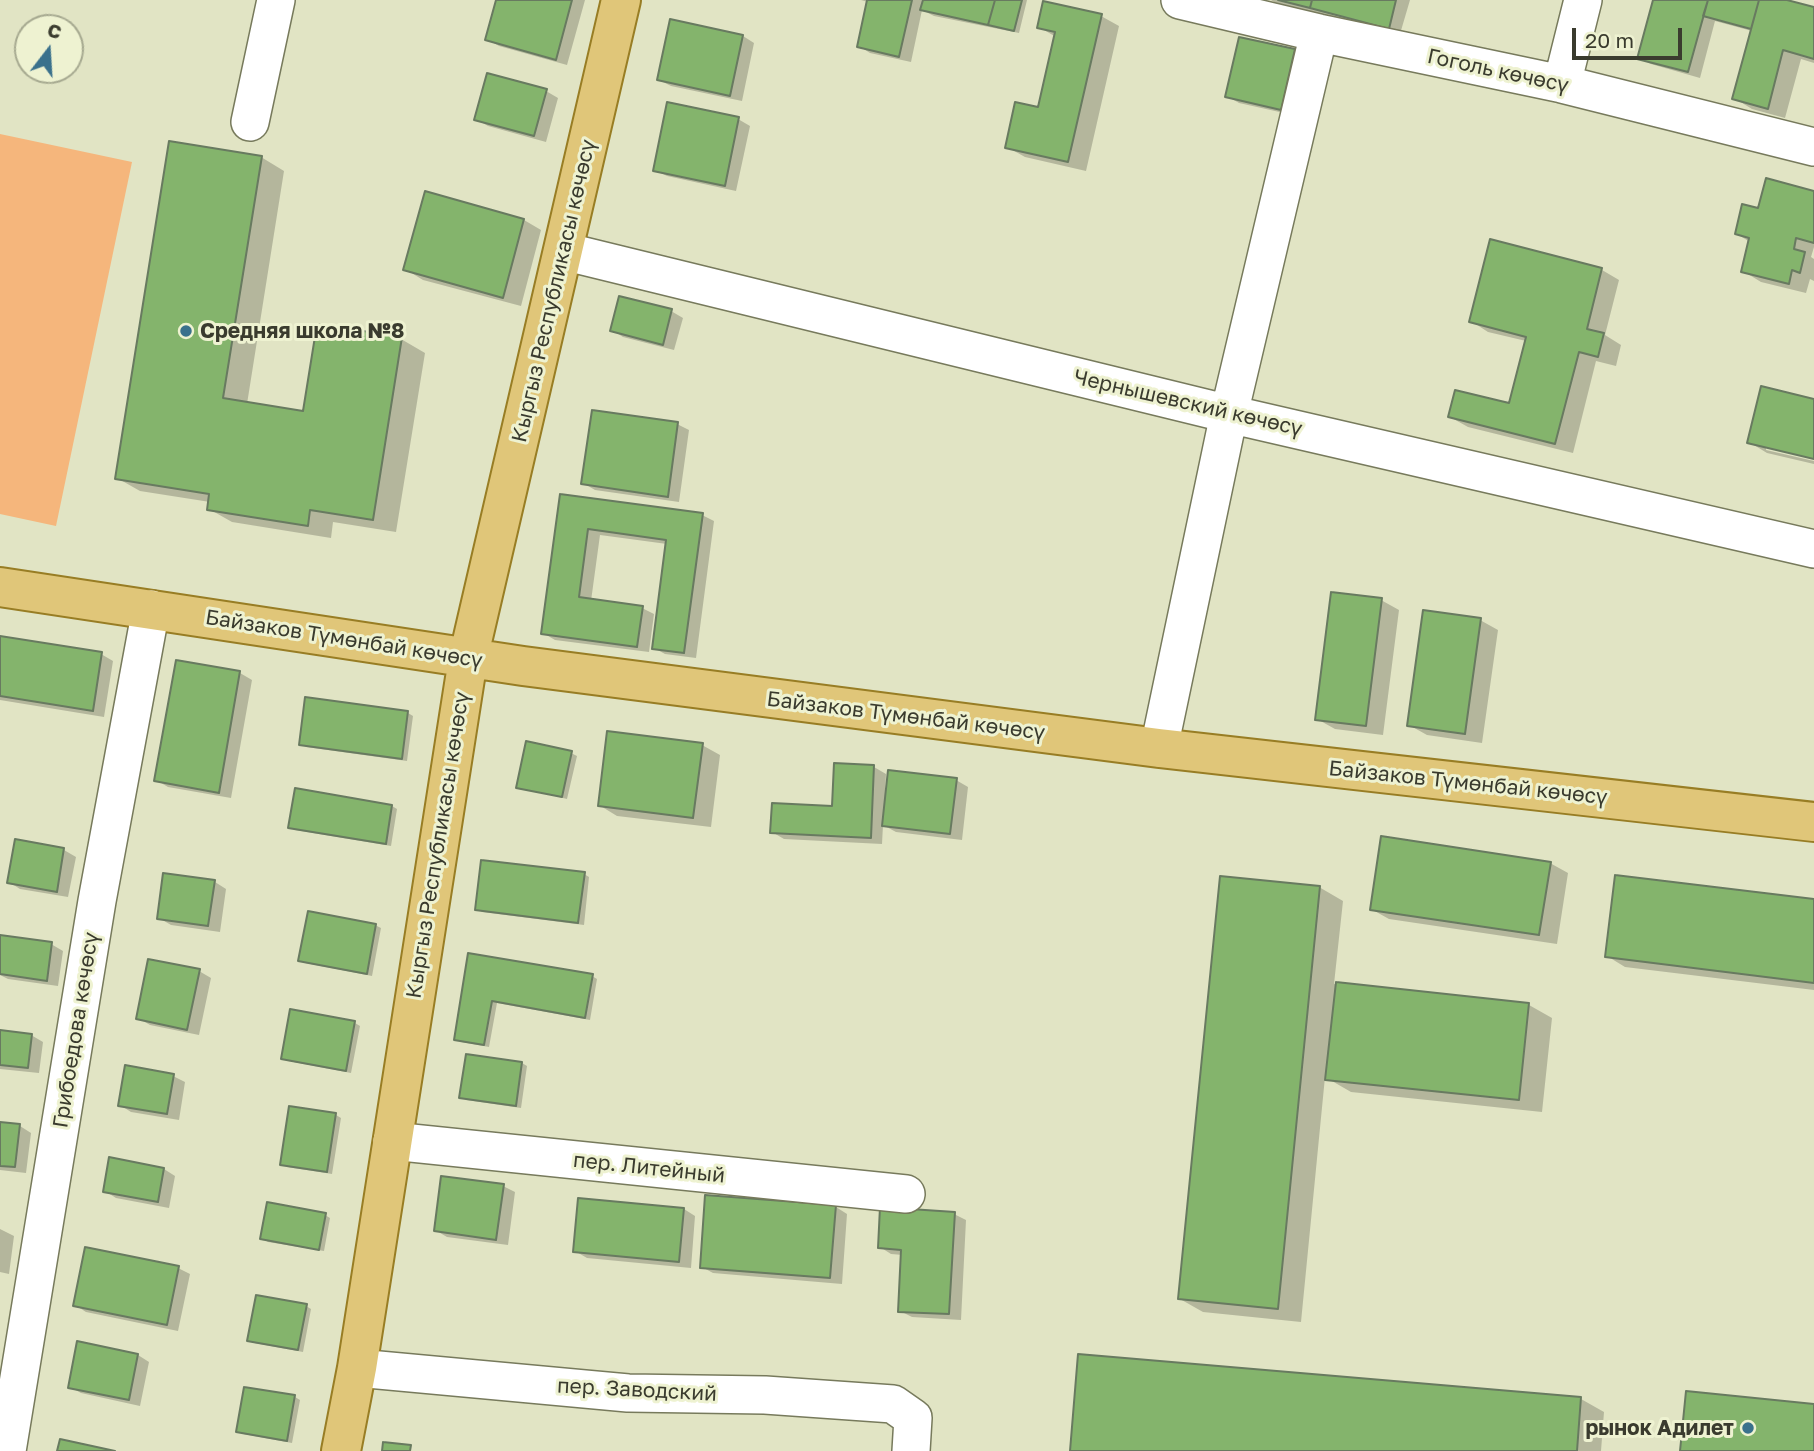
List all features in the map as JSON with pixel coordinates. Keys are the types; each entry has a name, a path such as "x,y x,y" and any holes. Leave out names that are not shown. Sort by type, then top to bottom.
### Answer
{"main road":[{"name":"Кыргыз Республикасы көчөсү","path":"341,1451 468,659 621,0"},
{"name":"Байзаков Түмөнбай көчөсү","path":"0,587 468,659 1159,748 1814,822"}],"street":[{"path":"250,122 276,0"},
{"name":"Гоголь көчөсү","path":"1180,0 1319,33 1562,84 1814,147"},
{"path":"1562,84 1583,0"},
{"path":"1159,748 1229,414 1319,33"},
{"name":"Чернышевский көчөсү","path":"563,251 1229,414 1814,549"},
{"name":"Грибоедова көчөсү","path":"7,1451 97,901 151,609"},
{"name":"пер. Литейный","path":"392,1141 906,1194"},
{"name":"пер. Заводский","path":"356,1368 628,1393 765,1395 893,1404 912,1434"}],"shaded area":[{"path":"0,134 132,162 56,526 0,514"}],"building":[{"path":"496,0 572,0 556,60 485,40"},
{"path":"867,0 912,0 899,57 857,47"},
{"path":"923,0 995,0 988,25 920,10"},
{"path":"995,0 1022,0 1014,31 988,25"},
{"path":"1278,0 1312,0 1310,8"},
{"path":"1312,0 1396,0 1389,29 1310,8"},
{"path":"1653,0 1708,0 1688,72 1637,59"},
{"path":"1708,0 1759,0 1751,29 1703,16"},
{"path":"1759,0 1787,0 1814,7 1814,59 1783,50 1768,109 1732,99"},
{"path":"1043,1 1102,14 1068,162 1005,148 1015,102 1038,107 1055,32 1037,28"},
{"path":"670,19 743,35 730,96 657,80"},
{"path":"1239,37 1295,49 1281,110 1225,97"},
{"path":"487,73 547,89 534,136 474,120"},
{"path":"667,102 739,117 725,186 653,171"},
{"name":"Средняя школа №8","path":"169,141 262,156 223,398 303,411 317,324 402,337 373,520 310,510 308,526 207,510 209,494 115,479"},
{"path":"1766,178 1814,191 1814,243 1796,238 1794,249 1805,252 1800,273 1792,270 1789,284 1741,272 1749,238 1735,234 1742,204 1758,208"},
{"path":"425,191 524,219 503,298 403,270"},
{"path":"1490,239 1602,268 1587,329 1604,333 1598,357 1579,352 1555,444 1448,417 1455,390 1509,403 1526,337 1469,322"},
{"path":"619,296 672,309 663,345 610,331"},
{"path":"1761,386 1814,399 1814,459 1747,443"},
{"path":"592,410 678,422 668,497 581,484"},
{"path":"560,494 703,513 684,653 652,649 666,540 588,529 579,597 643,606 637,647 541,634"},
{"path":"1331,592 1382,598 1366,726 1315,720"},
{"path":"1423,610 1481,618 1465,734 1407,726"},
{"path":"0,636 102,652 93,711 0,696"},
{"path":"176,660 240,671 219,793 154,781"},
{"path":"305,697 408,711 402,759 299,745"},
{"path":"607,731 703,743 693,818 598,806"},
{"path":"526,741 572,751 562,797 516,788"},
{"path":"834,763 874,765 871,838 770,833 772,803 832,806"},
{"path":"888,770 957,778 950,834 882,826"},
{"path":"295,788 392,805 386,844 288,828"},
{"path":"1381,836 1551,862 1539,935 1370,910"},
{"path":"15,839 64,848 57,892 7,883"},
{"path":"481,860 585,872 578,923 475,910"},
{"path":"163,873 215,880 208,926 157,919"},
{"path":"1615,875 1814,899 1814,983 1605,957"},
{"path":"1220,876 1320,886 1278,1309 1178,1299"},
{"path":"308,911 376,924 367,974 298,961"},
{"path":"0,935 52,942 47,981 0,974"},
{"path":"468,953 593,974 585,1018 492,1001 484,1045 454,1040"},
{"path":"148,959 200,969 187,1030 136,1019"},
{"path":"1336,982 1529,1003 1519,1100 1325,1080"},
{"path":"290,1009 355,1021 346,1071 281,1059"},
{"path":"0,1030 32,1034 28,1068 0,1065"},
{"path":"466,1054 522,1062 516,1106 459,1098"},
{"path":"125,1065 174,1074 167,1114 118,1106"},
{"path":"289,1106 336,1113 327,1172 280,1165"},
{"path":"0,1122 20,1124 15,1167 0,1166"},
{"path":"109,1157 164,1168 158,1202 103,1192"},
{"path":"441,1176 504,1184 496,1240 434,1231"},
{"path":"705,1195 836,1205 830,1278 700,1268"},
{"path":"578,1198 684,1208 679,1262 573,1252"},
{"path":"267,1202 326,1213 319,1250 260,1239"},
{"path":"880,1207 955,1212 949,1314 898,1312 901,1250 878,1248"},
{"path":"85,1247 179,1266 167,1325 73,1306"},
{"path":"256,1295 307,1304 298,1350 247,1341"},
{"path":"77,1341 138,1354 129,1400 68,1388"},
{"path":"1078,1354 1581,1397 1577,1451 1070,1451"},
{"path":"244,1387 295,1395 287,1441 236,1432"},
{"name":"рынок Адилет","path":"1686,1391 1814,1404 1814,1451 1680,1451"},
{"path":"60,1439 115,1451 57,1451"},
{"path":"383,1442 411,1445 410,1451 382,1451"}],"place":[{"name":"Средняя школа №8","path":"186,331"},
{"name":"рынок Адилет","path":"1748,1428"}]}
